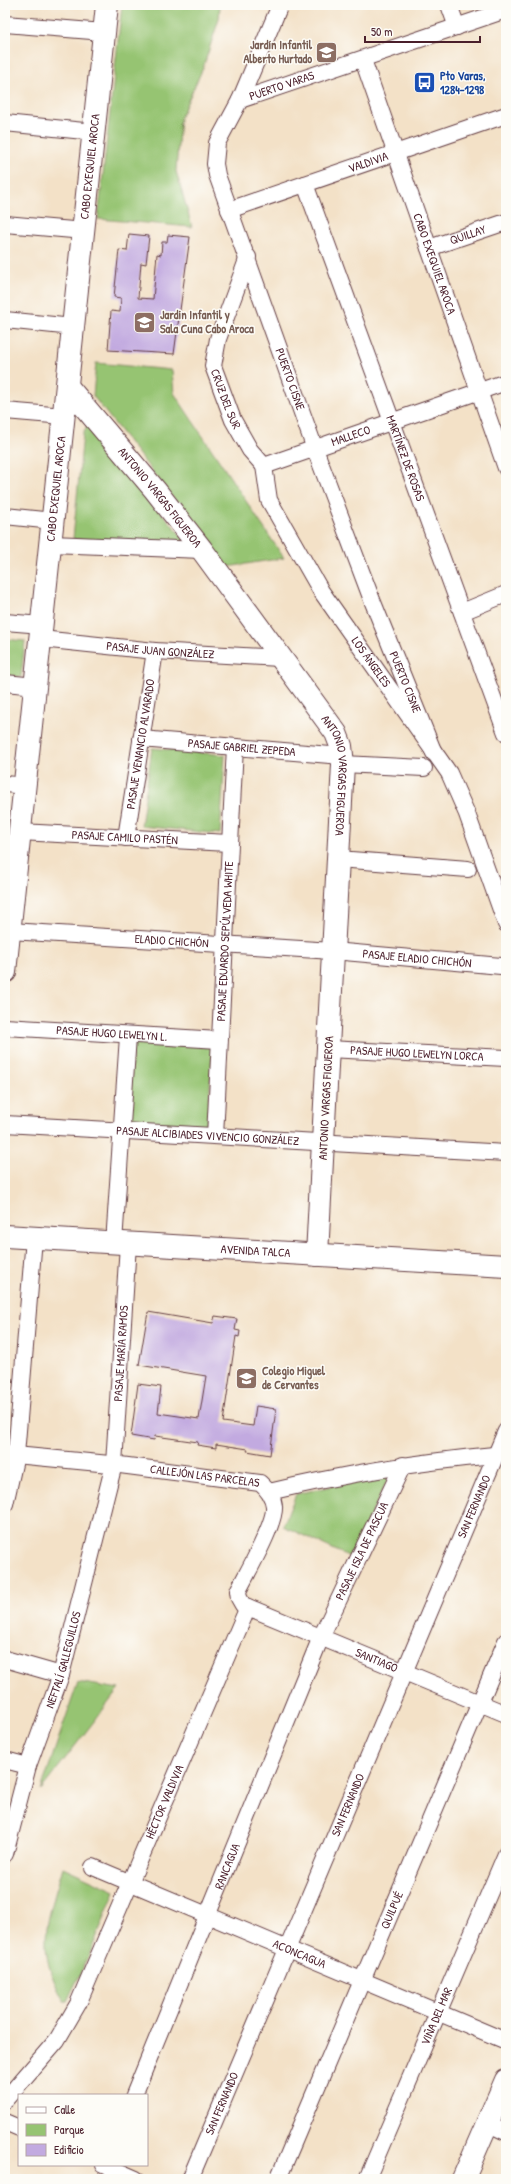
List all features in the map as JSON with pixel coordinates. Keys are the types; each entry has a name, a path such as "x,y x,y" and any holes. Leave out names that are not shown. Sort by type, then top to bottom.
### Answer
{"street":[{"name":"CABO EXEQUIEL AROCA","path":"5,972 8,943 10,885 20,832 15,785 36,686 107,5"},
{"name":"PUERTO CISNE","path":"280,5 240,100 222,133 216,152 217,175 248,257 315,449 372,600 434,753"},
{"path":"449,5 457,26"},
{"name":"PUERTO VARAS","path":"240,100 363,60 506,10"},
{"path":"5,24 104,32"},
{"name":"CABO EXEQUIEL AROCA","path":"363,60 506,468"},
{"name":"VALDIVIA","path":"229,210 506,115"},
{"path":"5,123 94,132"},
{"name":"MARTÍNEZ DE ROSAS","path":"305,184 506,734"},
{"name":"QUILLAY","path":"429,248 506,222"},
{"path":"5,224 84,231"},
{"name":"CRUZ DEL SUR","path":"248,257 218,339 213,366 233,420 250,450 264,466"},
{"path":"5,320 74,327"},
{"name":"MALLECO","path":"264,466 506,382"},
{"name":"ANTONIO VARGAS FIGUEROA","path":"67,386 155,490 202,550 336,733 341,746 343,760 317,1255"},
{"path":"5,411 64,416"},
{"name":"LOS ÁNGELES","path":"264,466 269,500 320,591 449,772 467,814 506,924"},
{"path":"5,516 53,521"},
{"path":"51,544 202,550"},
{"path":"462,612 506,594"},
{"name":"PASAJE JUAN GONZÁLEZ","path":"5,622 41,632 155,651 280,658"},
{"name":"PASAJE VENANCIO ALVARADO","path":"126,838 155,651"},
{"path":"5,683 36,686"},
{"name":"PASAJE GABRIEL ZEPEDA","path":"141,739 235,747 424,768"},
{"name":"PASAJE EDUARDO SEPÚLVEDA WHITE","path":"215,1136 235,747"},
{"name":"PASAJE CAMILO PASTÉN","path":"20,832 229,843"},
{"path":"338,858 468,870"},
{"name":"ELADIO CHICHÓN","path":"8,943 225,944 333,951"},
{"name":"PASAJE ELADIO CHICHÓN","path":"333,951 501,966"},
{"name":"PASAJE HUGO LEWELYN L.","path":"5,1027 128,1036 219,1040"},
{"name":"PASAJE MARÍA RAMOS","path":"114,1464 121,1243 122,1131 128,1036"},
{"name":"PASAJE HUGO LEWELYN LORCA","path":"328,1049 506,1058"},
{"name":"PASAJE ALCIBIADES VIVENCIO GONZÁLEZ","path":"5,1124 506,1153"},
{"name":"AVENIDA TALCA","path":"5,1236 506,1266"},
{"path":"5,1504 34,1238"},
{"name":"SAN FERNANDO","path":"190,2179 286,1949 405,1672 494,1455 506,1431"},
{"name":"CALLEJÓN LAS PARCELAS","path":"11,1455 114,1464 255,1481 270,1492 342,1475 403,1465 494,1455"},
{"name":"NEFTALÍ GALLEGUILLOS","path":"5,1854 28,1766 61,1675 114,1464"},
{"name":"PASAJE ISLA DE PASCUA","path":"321,1637 403,1465"},
{"path":"248,1607 240,1601 238,1591 274,1514 274,1507 270,1492"},
{"name":"SANTIAGO","path":"248,1607 506,1714"},
{"name":"HÉCTOR VALDIVIA","path":"5,2100 44,2056 68,2022 78,2004 248,1607"},
{"name":"RANCAGUA","path":"134,2094 321,1637"},
{"name":"QUILPUÉ","path":"278,2179 506,1642"},
{"path":"5,1659 61,1675"},
{"path":"5,1760 28,1766"},
{"name":"VIÑA DEL MAR","path":"366,2179 506,1854"},
{"name":"ACONCAGUA","path":"93,1867 506,2041"},
{"path":"463,2179 497,2128 506,2080"},
{"path":"5,2122 18,2128"},
{"path":"105,2169 136,2179"}],"green space":[{"path":"122,5 220,5 219,19 203,68 180,118 176,171 192,227 98,219"},
{"path":"96,363 172,370 174,393 284,558 227,567 93,396"},
{"path":"88,425 189,545 73,539 83,434"},
{"path":"5,639 25,641 21,677 5,675"},
{"path":"152,748 225,755 220,834 141,826"},
{"path":"133,1042 213,1047 207,1127 128,1122"},
{"path":"391,1473 350,1557 283,1526 296,1494"},
{"path":"78,1682 119,1689 41,1790"},
{"path":"63,1867 115,1891 88,1958 67,2001 64,2001 55,1982 46,1950 48,1920"}],"building":[{"path":"129,234 149,236 146,264 141,263 138,298 153,299 157,254 161,255 162,242 167,242 168,235 190,237 174,354 108,350 111,311 120,312 121,298 114,297 119,250 127,251"},
{"path":"148,1312 213,1323 215,1316 237,1319 235,1330 240,1331 239,1337 236,1336 223,1422 253,1426 256,1406 276,1409 270,1455 247,1451 248,1449 216,1444 216,1448 197,1445 198,1442 155,1436 154,1440 131,1436 138,1384 161,1387 158,1413 199,1419 206,1376 139,1365"}],"place":[{"name":"Jardín Infantil Alberto Hurtado","path":"327,52"},
{"name":"Pto Varas, 1284-1298","path":"425,83"},
{"name":"Jardin Infantil y Sala Cuna Cabo Aroca","path":"144,322"},
{"name":"Colegio Miguel de Cervantes","path":"246,1378"}]}
